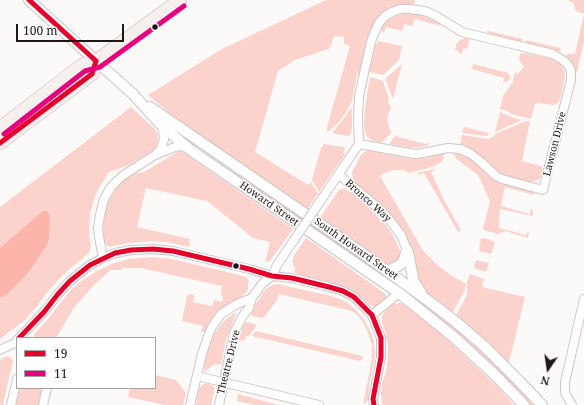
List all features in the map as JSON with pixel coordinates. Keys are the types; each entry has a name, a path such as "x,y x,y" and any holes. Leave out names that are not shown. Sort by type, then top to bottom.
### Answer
{"main road":[{"path":"0,128 82,65 96,61 180,0"},
{"path":"0,143 92,74 96,61"}],"street":[{"name":"Howard Street","path":"29,0 135,97 160,124 189,148 399,293 455,338 495,375 521,402"},
{"name":"Lawson Drive","path":"400,9 425,11 462,32 553,54 564,61 571,71 571,80 543,190 496,176 466,151 448,148 415,154 359,144 359,96 373,36 379,23 384,17 400,9"},
{"name":"South Howard Street","path":"135,97 430,302 485,347 542,405"},
{"path":"155,155 160,150 164,140 163,130 160,124"},
{"path":"272,276 277,265 359,144"},
{"path":"103,258 98,228 104,199 111,187 122,176 155,155 175,147 183,146 189,148"},
{"name":"Bronco Way","path":"339,175 368,198 388,218 401,235 407,250"},
{"path":"20,337 44,312 70,281 90,265 103,258 131,250 145,249 159,249 186,254 249,268 272,276 292,278 343,291 354,297 372,315 379,331 382,348 374,405"},
{"path":"387,271 396,268 401,264 407,250"},
{"path":"407,250 416,285 430,302"},
{"name":"Theatre Drive","path":"218,405 234,333 242,317 249,308 252,298 262,284 272,276"},
{"path":"372,315 399,293"},
{"name":"Theatre Drive","path":"190,405 204,348 212,327 221,314 237,304 252,298"},
{"path":"572,405 565,393 565,382 584,299"},
{"path":"27,337 29,327"},
{"path":"0,350 16,341"},
{"path":"197,376 319,405"},
{"path":"11,405 16,383"},
{"path":"43,405 47,389"}],"shaded area":[{"path":"326,0 415,0 414,4 403,4 391,7 377,18 369,34 360,73 357,75 352,101 345,114 337,124 327,132 327,127 350,46 344,44 344,37 334,36 331,46 328,49 295,60 278,71 255,152 308,185 311,182 318,194 306,211 187,128 148,95 222,49"},
{"path":"568,0 584,0 584,14 575,10 574,4"},
{"path":"406,13 429,17 439,23 440,26 415,19 412,26 404,24 402,31 386,27 384,33 381,31 388,20"},
{"path":"584,14 584,41 577,72 574,70 571,61 566,56 567,54 575,54"},
{"path":"487,32 523,39 522,43 491,35"},
{"path":"465,38 470,39 467,49 463,48 462,54 455,50 457,43"},
{"path":"526,40 560,48 561,50 557,51 526,44"},
{"path":"379,41 402,46 399,60 383,75 369,72 375,46"},
{"path":"524,53 550,58 561,65 565,72 558,103 553,105 535,104 531,119 511,114 500,109 503,96 513,82 515,72 518,74 524,66 519,60 520,54"},
{"path":"402,64 393,99 386,78"},
{"path":"473,64 508,73 510,79 503,82 504,78 472,69"},
{"path":"371,77 383,81 389,99 388,104 391,106 387,119 392,132 381,143 371,140 365,132 365,108"},
{"path":"131,107 155,129 158,140 157,146 152,152 129,165 109,172 95,196 90,214 89,236 91,247 89,253 53,285 25,320 0,339 0,207"},
{"path":"351,108 352,129 350,135 348,136 332,133 341,122"},
{"path":"500,112 511,117 522,120 495,132"},
{"path":"526,121 530,122 522,161 541,166 543,170 541,177 538,180 531,182 500,173 476,152 460,145 462,135 489,139 495,134"},
{"path":"464,127 489,133 487,136 462,133"},
{"path":"396,135 398,137 426,144 429,143 428,146 413,148 389,144"},
{"path":"187,141 233,173 249,180 414,295 441,316 493,362 535,405 529,405 500,374"},
{"path":"324,144 343,147 345,148 345,153 319,192 312,180 321,148"},
{"path":"179,151 293,229 270,261 265,262 270,242 253,238 207,201 146,188 137,227 190,239 189,247 168,242 153,241 129,243 109,247 106,244 103,238 104,216 109,200 117,187 128,176 146,171"},
{"path":"366,151 412,159 425,158 445,153 442,161 432,167 409,173 404,170 393,170 380,176 422,249 435,263 449,274 466,284 465,290 451,315 426,295 419,286 407,242 354,184 352,172 362,154"},
{"path":"453,153 462,154 469,158 496,180 534,193 534,195 505,187 501,206 529,214 532,209 533,216 500,209 499,228 526,235 528,231 528,238 505,231 498,234 484,230 483,228 490,201 478,175 457,159"},
{"path":"436,169 431,172 444,200 461,230 458,232 424,173 418,175 417,173"},
{"path":"343,189 354,194 384,223 393,235 401,254 394,264 389,266 319,219 339,190"},
{"path":"43,211 47,211 50,215 49,238 47,245 28,273 7,294 0,298 0,248"},
{"path":"306,238 383,292 386,295 386,299 377,306 370,305 357,294 339,285 295,273 294,271 296,269 293,265 293,257"},
{"path":"481,238 495,242 491,254 479,251"},
{"path":"151,257 172,259 246,277 249,281 248,290 242,298 209,325 205,332 201,332 203,326 182,321 187,296 190,294 194,295 193,302 212,306 214,300 222,302 222,286 141,268 111,270 95,284 73,309 57,337 33,337 35,333 71,290 80,282 111,264 129,259"},
{"path":"476,260 489,263 486,272 474,268"},
{"path":"470,274 484,279 482,287 525,297 508,366 455,317 467,295 467,282"},
{"path":"277,284 340,299 348,303 364,319 374,340 375,355 368,401 363,404 372,359 372,345 361,319 352,311 279,294 277,300 263,318 252,316 251,311 265,290 272,285"},
{"path":"393,304 404,304 437,330 499,388 514,405 382,405 381,392 387,367 388,345 382,322 382,316"},
{"path":"235,313 236,314 226,340 221,364 213,365 205,372 204,366 209,345 213,336 222,323"},
{"path":"246,322 255,324 256,326 249,336 246,336 245,340 241,341 239,339 243,326"},
{"path":"256,331 363,357 360,361 252,336"},
{"path":"8,356 13,360 3,405 0,405 0,360"},
{"path":"156,375 176,380 186,393 183,405 165,405 128,397 130,389 156,389"},
{"path":"207,383 215,388 211,405 196,405 199,389 202,385"},
{"path":"20,389 43,389 39,405 16,405"},
{"path":"238,394 278,405 255,405 237,401"}],"transit line":[{"name":"19","path":"29,0 96,61"},
{"name":"11","path":"4,134 85,71 100,67 184,6"},
{"name":"19","path":"0,143 92,74 96,61"},
{"name":"19","path":"20,337 44,312 70,281 90,265 115,253 131,250 153,249 173,251 272,276 292,278 329,287 343,291 354,297 372,315 381,338 381,357 373,399 374,405"}]}
